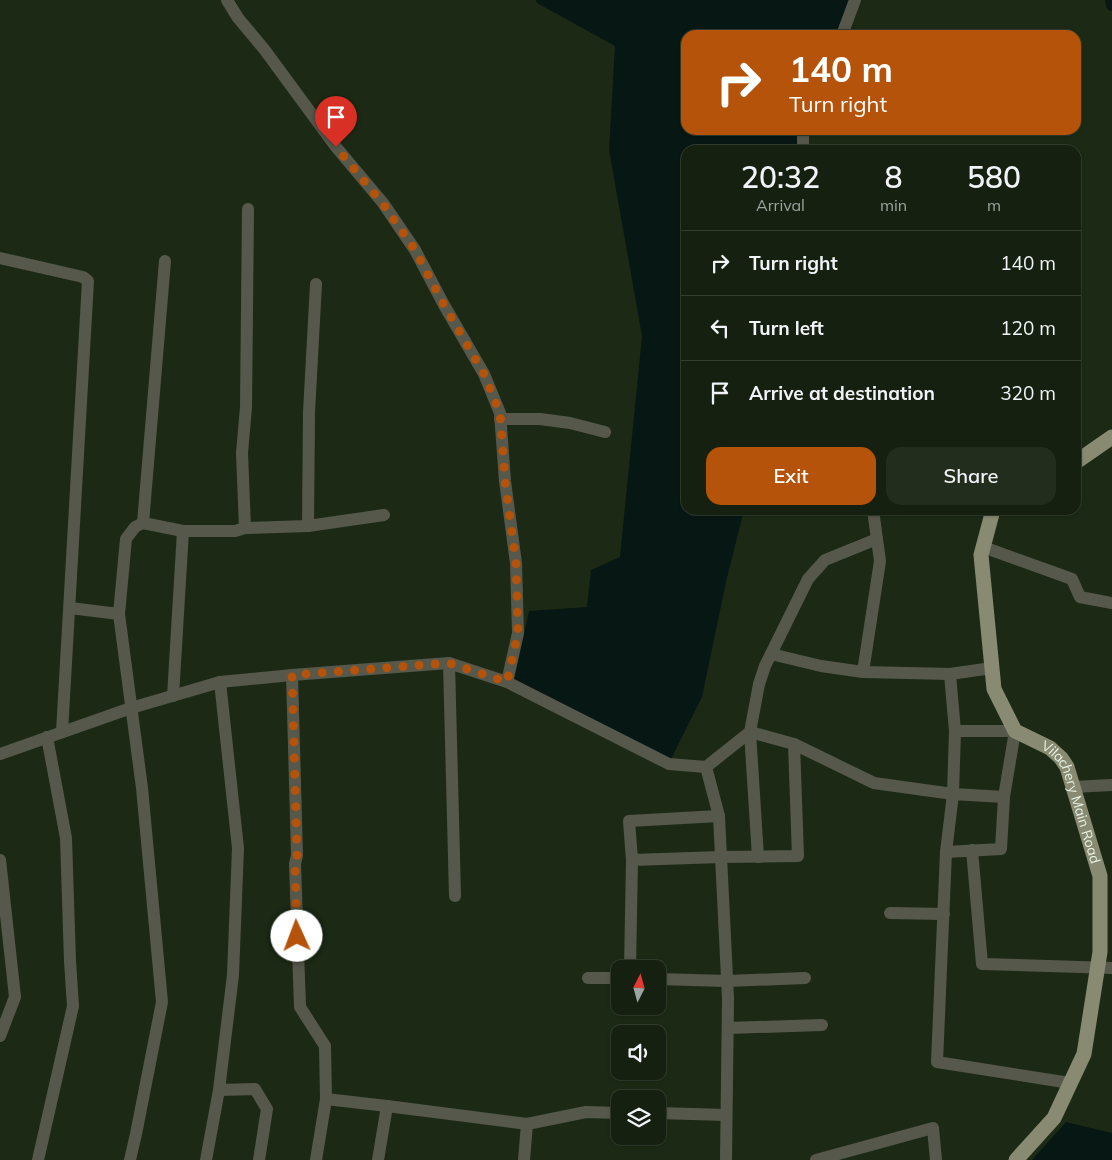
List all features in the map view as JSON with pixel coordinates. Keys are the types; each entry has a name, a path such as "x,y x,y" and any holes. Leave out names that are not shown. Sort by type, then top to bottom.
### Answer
{"main road":[{"path":"1081,459 1112,437"},
{"path":"992,515 981,555 994,689 1015,731"},
{"name":"Vilachery Main Road","path":"1015,731 1050,748 1061,758 1067,767 1100,876 1106,911 1100,952 1105,967 1084,1054 1054,1118 1016,1160"}],"street":[{"path":"227,0 238,18 264,49 336,147 383,204 415,250 484,374 500,413 505,481 516,563 518,633 507,682"},
{"path":"844,30 855,0"},
{"path":"245,528 242,453 246,407 248,209"},
{"path":"0,258 82,276 88,281 62,732"},
{"path":"143,523 165,261"},
{"path":"308,526 309,412 316,284"},
{"path":"500,419 540,418 570,423 604,432"},
{"path":"130,1160 162,1002 142,788 119,614 126,540 135,527 143,523 183,531 235,531 245,528 308,526 384,515"},
{"path":"863,672 880,561 874,515"},
{"path":"173,696 183,531"},
{"path":"758,856 750,732 759,684 771,654 808,578 825,560 877,539"},
{"path":"983,547 1072,579 1080,597 1112,603"},
{"path":"70,608 119,614"},
{"path":"771,654 821,666 863,672 950,674 992,668"},
{"path":"449,663 454,896"},
{"path":"0,754 131,708 220,682 449,663 507,682 669,764 706,767 750,732"},
{"path":"950,674 955,731 953,794 946,852 937,1062 1070,1083"},
{"path":"292,675 297,855 295,864 300,1007 325,1046 326,1099 316,1160"},
{"path":"206,1160 219,1090 233,975 238,848 220,682"},
{"path":"946,852 1001,849 1004,797 1015,731 955,731"},
{"path":"750,732 794,744 874,783 953,794 1004,797"},
{"path":"38,1160 73,1006 66,838 47,738"},
{"path":"632,860 798,856 794,744"},
{"path":"706,767 719,816 728,1028 726,1160"},
{"path":"1073,787 1112,785"},
{"path":"630,960 632,860 629,821 719,816"},
{"path":"972,850 982,964 1105,967"},
{"path":"0,860 15,997 0,1036"},
{"path":"890,913 944,914"},
{"path":"588,978 611,978"},
{"path":"666,979 727,981 805,978"},
{"path":"728,1028 822,1025"},
{"path":"219,1090 255,1089 267,1109 259,1160"},
{"path":"326,1099 527,1124 586,1112 611,1113"},
{"path":"378,1160 387,1106"},
{"path":"666,1114 726,1115"},
{"path":"524,1160 527,1124"},
{"path":"816,1160 933,1128 936,1160"}],"shaded area":[{"path":"536,0 851,0 839,30 681,30 681,135 799,135 800,145 681,145 681,515 743,515 726,582 702,697 671,759 514,681 529,611 587,607 591,570 620,557 642,336 609,150 615,46 537,3"},
{"path":"1066,1122 1112,1133 1112,1160 1032,1160"}],"waterway":[{"path":"1111,0 1112,5"}],"route":[{"path":"297,936 295,864 297,855 292,675 449,663 507,682 518,633 516,563 505,481 500,413 484,374 415,250 383,204 336,147"}]}
